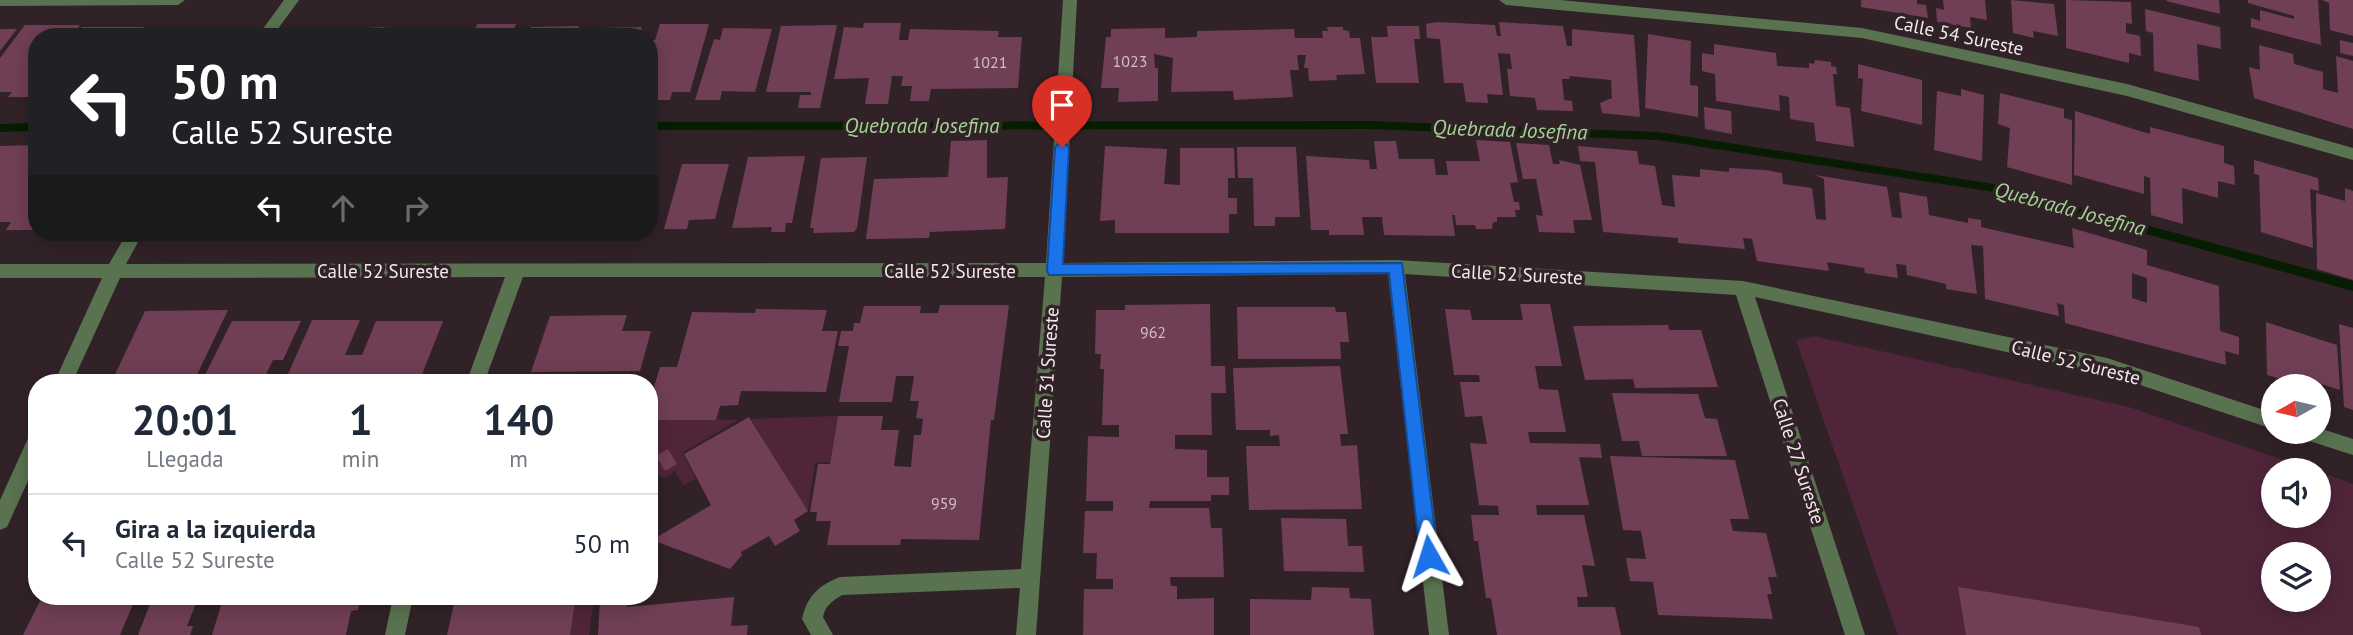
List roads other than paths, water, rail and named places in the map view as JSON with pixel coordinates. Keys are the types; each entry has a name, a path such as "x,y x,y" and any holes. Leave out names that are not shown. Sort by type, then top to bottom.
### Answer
{"street":[{"path":"0,1 178,0"},
{"path":"271,28 292,0"},
{"name":"Calle 31 Sureste","path":"1026,635 1055,271 1070,0"},
{"name":"Calle 54 Sureste","path":"1506,0 1861,33 2127,90 2353,154"},
{"path":"67,374 130,242"},
{"path":"1396,267 1438,635"},
{"name":"Calle 52 Sureste","path":"0,271 1055,271 1396,267 1743,288 2108,366 2261,417"},
{"path":"478,374 516,272"},
{"name":"Calle 27 Sureste","path":"1743,288 1855,635"},
{"path":"2331,440 2353,447"},
{"path":"0,522 28,460"},
{"path":"823,635 812,619 814,606 824,593 839,586 1032,578"},
{"path":"395,635 401,605"}],"waterway":[{"name":"Quebrada Josefina","path":"658,126 1369,125 1658,136 1994,188 2353,286"},
{"name":"Quebrada Josefina","path":"0,128 28,127"}]}
